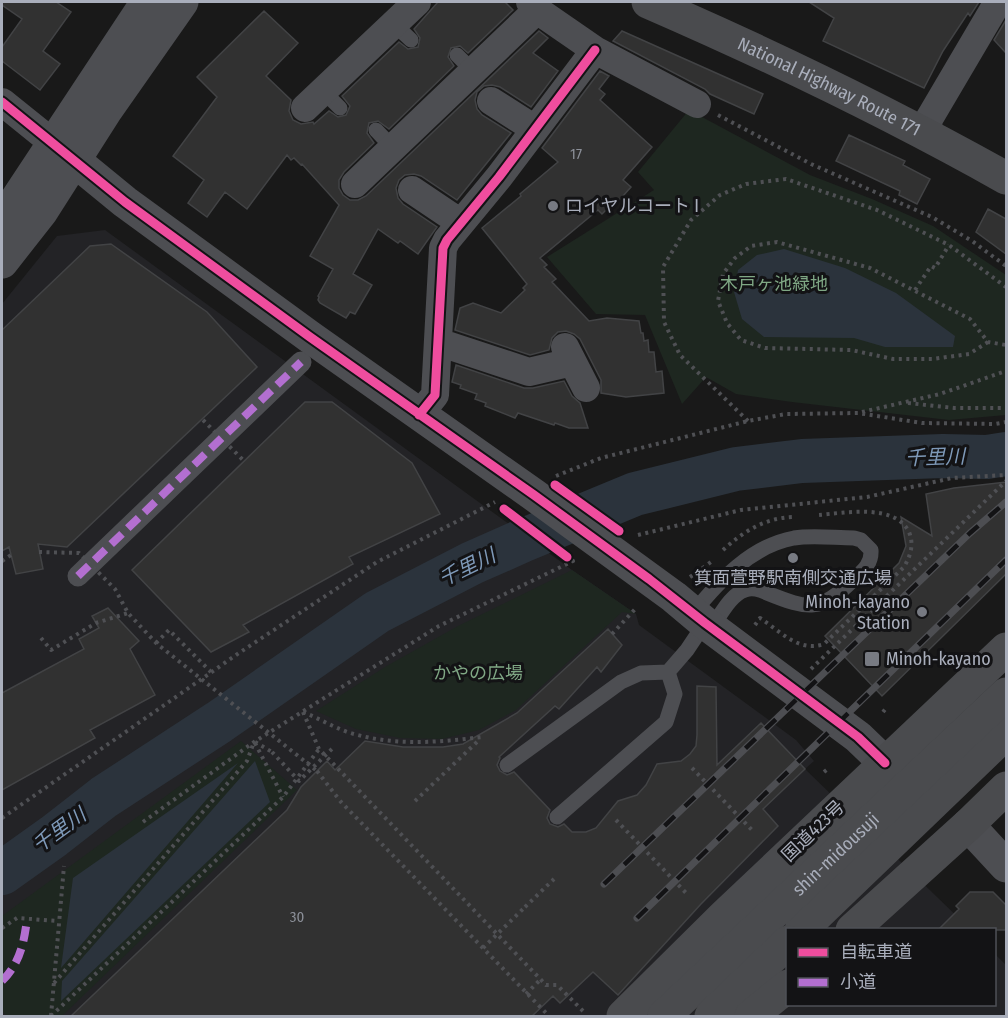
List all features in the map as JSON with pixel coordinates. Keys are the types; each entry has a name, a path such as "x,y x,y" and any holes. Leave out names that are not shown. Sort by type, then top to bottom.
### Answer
{"highway":[{"name":"National Highway Route 171","path":"648,2 779,61 927,133 1006,178"},
{"name":"国道423号","path":"623,1017 724,916 1006,649"},
{"name":"shin-midousuji","path":"664,1017 1006,694"},
{"name":"shin-midousuji","path":"803,928 1006,733"},
{"path":"854,928 1006,788"},
{"path":"711,1017 786,944"},
{"path":"751,1017 786,988"}],"street":[{"path":"2,262 42,211 63,152 147,2"},
{"path":"2,218 16,200 63,152 182,2"},
{"path":"323,102 402,32 417,2"},
{"path":"927,133 929,119 1000,2"},
{"path":"355,184 384,139 465,63 533,6 595,50 697,104"},
{"path":"419,415 435,395 443,248 500,177 595,50"},
{"path":"491,101 535,129"},
{"path":"2,102 124,202 419,415 541,487 585,551 703,621 858,737 885,763"},
{"path":"411,190 461,223"},
{"path":"438,342 529,372 569,355 586,388"},
{"path":"78,576 301,362"},
{"path":"968,825 1006,866"}],"lane":[{"path":"507,765 621,682 641,673 668,672 687,650 703,621 718,583 734,568 776,543 797,538 854,538 861,540 871,550 867,567 840,593 825,603 809,606 759,589 744,590 703,621"},
{"path":"556,817 666,722 675,694 668,672"}],"path":[{"path":"697,104 812,164 932,217 972,241 1006,266"},
{"path":"748,421 680,355 664,322 663,267 691,220 720,195 746,184 786,179 877,210 949,245 1006,287"},
{"path":"988,342 970,319 870,268 777,242 751,246 735,258 723,274 718,301 727,323 741,340 765,348 850,350 893,359 932,359 969,354 988,342 1006,345"},
{"path":"915,290 931,266 935,268 949,245"},
{"path":"541,487 601,458 748,421 786,414 858,412 940,394 1006,371"},
{"path":"904,402 954,408 1006,408"},
{"path":"858,412 922,423 995,424 1006,422"},
{"path":"203,420 244,461"},
{"path":"631,540 636,535 741,510 867,497 952,478 1006,476"},
{"path":"810,669 1006,481"},
{"path":"2,818 211,672 377,562 494,501"},
{"path":"760,618 802,646 811,647 824,644 904,567 910,557 912,546 910,535 906,527 892,516 866,512 809,516"},
{"path":"686,580 744,532 770,520 797,516"},
{"path":"143,822 254,742 439,626 585,551"},
{"path":"39,552 79,553 115,589 128,612 156,643 314,767 341,802 549,1017"},
{"path":"2,561 11,555"},
{"path":"612,634 637,607"},
{"path":"41,638 51,650 96,623 128,612"},
{"path":"156,643 170,630 211,672"},
{"path":"883,712 887,707"},
{"path":"303,712 357,735 405,743 444,742 482,737"},
{"path":"303,712 320,749 546,985 557,985 584,1012"},
{"path":"254,742 272,752 299,781 335,746"},
{"path":"254,742 283,797"},
{"path":"54,983 247,761 254,742"},
{"path":"415,801 477,742"},
{"path":"51,1017 283,797 320,749"},
{"path":"692,768 752,830"},
{"path":"824,772 829,768"},
{"path":"616,820 688,895"},
{"path":"51,1017 64,866"},
{"path":"483,948 554,879"},
{"path":"2,928 17,918 58,921"},
{"path":"526,994 539,981"}],"shaded area":[{"path":"105,230 572,570 636,614 639,625 796,740 814,761 805,769 969,928 786,928 786,1006 996,1006 996,955 1006,965 1006,1016 4,1016 2,1014 2,304 57,236"},
{"path":"784,249 845,268 896,293 955,336 953,347 885,347 854,338 764,337 742,319 734,292 738,270 757,255"},
{"path":"255,761 270,802 61,1001 62,981"},
{"path":"238,763 61,968 73,878"}],"green space":[{"name":"木戸ヶ池緑地","path":"689,110 810,175 933,226 1006,275 1006,415 949,420 792,402 736,394 706,377 682,404 645,315 596,314 547,257 654,190 638,172"},
{"name":"かやの広場","path":"572,570 636,614 622,612 516,710 479,730 442,739 400,738 356,729 316,711 385,667 458,626"},
{"path":"241,741 297,790 62,1016 7,1016 2,1011 2,916"}],"building":[{"path":"2,2 56,2 71,12 43,51 60,64 40,90 2,61 2,47 22,19 2,5"},
{"path":"438,2 505,2 513,10 468,53 460,46 451,48 448,57 454,66 389,129 378,121 369,123 367,133 374,143 344,172 339,180 339,188 350,200 358,200 366,196 539,31 548,38 533,53 558,71 531,107 500,87 484,86 477,92 475,100 477,109 482,115 511,133 457,200 421,176 405,175 399,180 396,188 398,198 403,204 437,227 418,254 378,229 353,274 372,285 355,314 350,312 346,318 318,300 333,269 310,256 339,205 302,164 294,158 291,160 287,155 247,209 225,192 207,217 188,203 204,180 173,156 217,97 197,77 264,11 298,43 266,76 291,100 289,111 293,120 301,124 313,122 314,124 329,111 338,117 346,115 350,106 342,96 399,42 408,49 418,47 420,38 414,29"},
{"path":"809,2 979,2 970,16 968,13 943,51 924,88 823,41 834,18"},
{"path":"1006,20 1006,53 994,40"},
{"path":"622,31 763,94 754,114 710,94 705,89 613,41"},
{"path":"600,71 609,76 599,89 605,94 600,100 652,147 623,180 631,187 614,206 612,204 602,214 598,210 540,258 547,265 544,267 556,279 552,282 589,321 607,318 639,321 644,341 648,340 649,352 654,352 656,372 662,371 664,393 626,397 601,393 601,380 580,339 566,331 558,332 552,338 549,350 530,355 455,330 460,308 473,303 501,313 525,290 523,288 527,284 482,228 558,162 542,148"},
{"path":"849,135 905,161 903,165 930,179 917,204 899,195 900,191 836,161"},
{"path":"988,209 1006,219 1006,254 976,232"},
{"path":"111,244 207,312 257,367 67,547 38,544 43,569 16,574 9,547 2,551 2,330 90,246"},
{"path":"456,365 524,388 564,381 572,396 580,403 588,428 569,428 555,423 554,425 518,413 515,418 485,406 486,403 475,399 477,394 460,388 461,385 452,382"},
{"path":"305,402 332,402 412,463 440,514 349,557 353,564 243,625 249,632 211,652 132,570"},
{"name":"Minoh-kayano Station","path":"1006,482 1006,574 882,696 825,636 899,563 906,546 901,517 932,536 926,494"},
{"path":"108,608 139,641 130,649 155,695 90,730 95,738 2,790 2,693 84,649 79,639 99,628 92,616"},
{"path":"608,629 622,645 601,672 597,667 559,709 555,706 499,757 497,765 500,771 507,775 514,772 550,810 547,818 550,824 558,827 564,824 572,832 586,832 596,828 618,801 637,795 646,785 657,764 681,761 690,754 696,746 697,686 716,687 717,765 761,723 805,769 763,809 778,826 701,904 618,995 593,972 560,1003 553,996 531,1017 70,1017 287,810 301,787 327,761 335,770 365,741 403,747 443,747 463,744 517,713"},
{"path":"970,892 993,892 1006,905 1006,930 940,928 959,909 956,906"}],"waterway":[{"name":"千里川","path":"2,873 104,797 219,722 377,612 472,563 524,540 635,494 736,469 802,461 943,456 987,457 1006,454"}],"railway":[{"path":"604,884 970,533 1006,502"},
{"path":"637,918 1006,560"}],"marked path":[{"path":"78,576 301,362"},
{"path":"2,981 13,967 20,952 27,919"}],"cycle path":[{"path":"419,415 435,395 443,248 595,50"},
{"path":"2,102 125,202 649,579 858,737 885,763"},
{"path":"555,485 619,531"},
{"path":"504,509 567,557"}],"place":[{"name":"ロイヤルコート I","path":"553,206"},
{"name":"箕面萱野駅南側交通広場","path":"793,558"},
{"name":"Minoh-kayano Station","path":"922,612"},
{"name":"Minoh-kayano","path":"872,659"}]}
